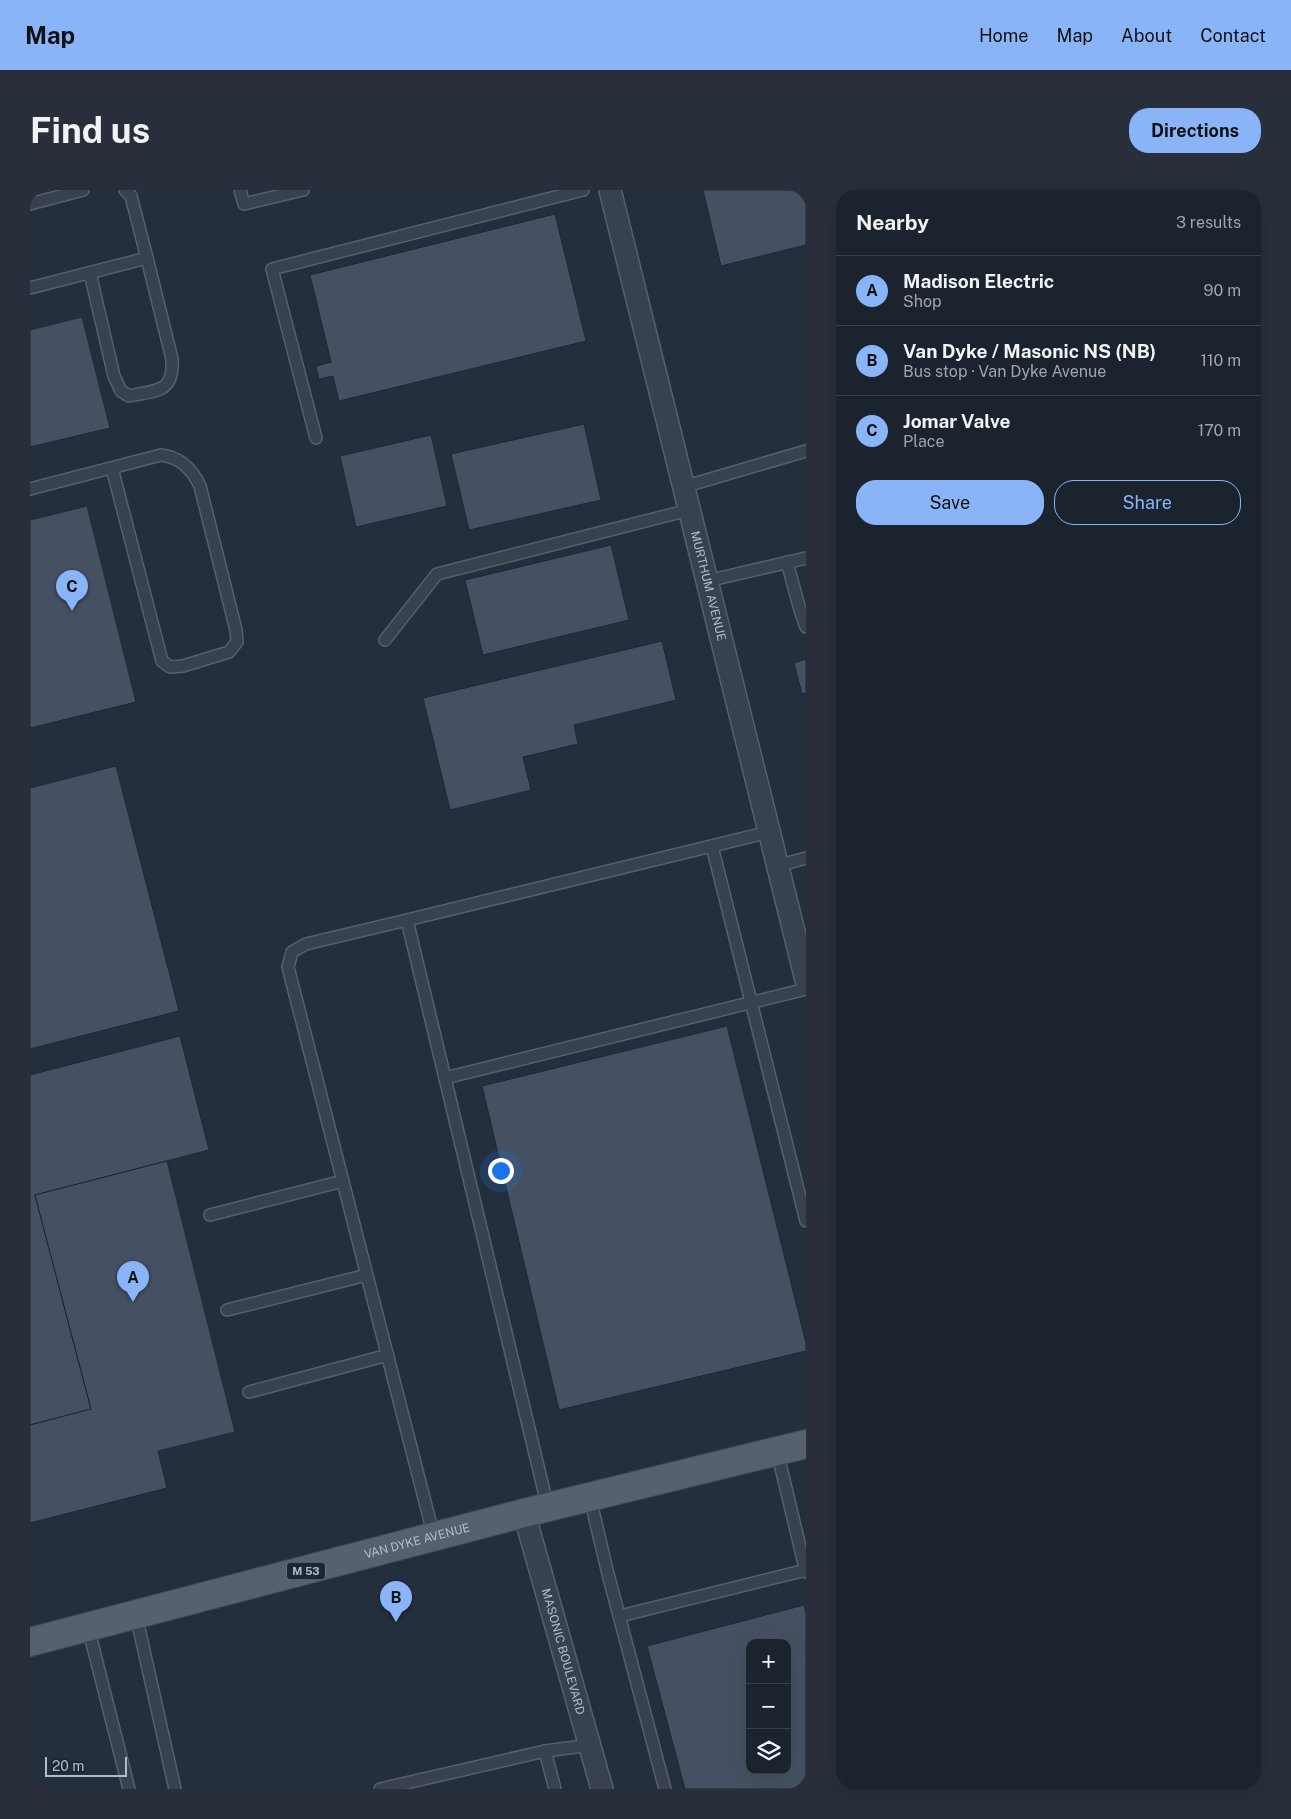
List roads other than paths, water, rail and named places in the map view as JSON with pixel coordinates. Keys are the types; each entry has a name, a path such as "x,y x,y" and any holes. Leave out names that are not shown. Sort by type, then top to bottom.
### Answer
{"main road":[{"name":"VAN DYKE AVENUE","path":"30,1642 536,1510 806,1444"}],"street":[{"name":"MURTHUM AVENUE","path":"610,190 806,980"},
{"name":"MASONIC BOULEVARD","path":"536,1510 602,1789"}],"lane":[{"path":"30,204 83,190"},
{"path":"90,273 114,376 121,391 130,396 158,390 168,384 173,374 172,359 131,196 125,190"},
{"path":"240,190 244,204 302,190"},
{"path":"316,438 272,269 583,190"},
{"path":"30,288 147,258"},
{"path":"683,487 806,451"},
{"path":"30,489 161,455 178,459 192,471 200,486 236,630 237,642 229,652 183,666 170,667 162,661 112,468"},
{"path":"385,640 437,574 689,510"},
{"path":"707,581 806,558"},
{"path":"787,562 806,627"},
{"path":"434,1537 288,967 292,952 306,944 769,832"},
{"path":"712,846 806,1221"},
{"path":"777,866 806,858"},
{"path":"407,920 445,1078 536,1510"},
{"path":"445,1078 806,989"},
{"path":"210,1215 343,1181"},
{"path":"227,1310 367,1275"},
{"path":"249,1392 388,1355"},
{"path":"620,1616 806,1571 777,1451"},
{"path":"590,1498 608,1574 666,1789"},
{"path":"136,1615 175,1789"},
{"path":"88,1627 129,1789"},
{"path":"380,1789 545,1752 591,1745"},
{"path":"545,1752 555,1789"}],"place":[{"name":"Jomar Valve","path":"72,611"},
{"name":"Madison Electric","path":"133,1302"},
{"name":"Van Dyke / Masonic NS (NB)","path":"396,1622"}]}
